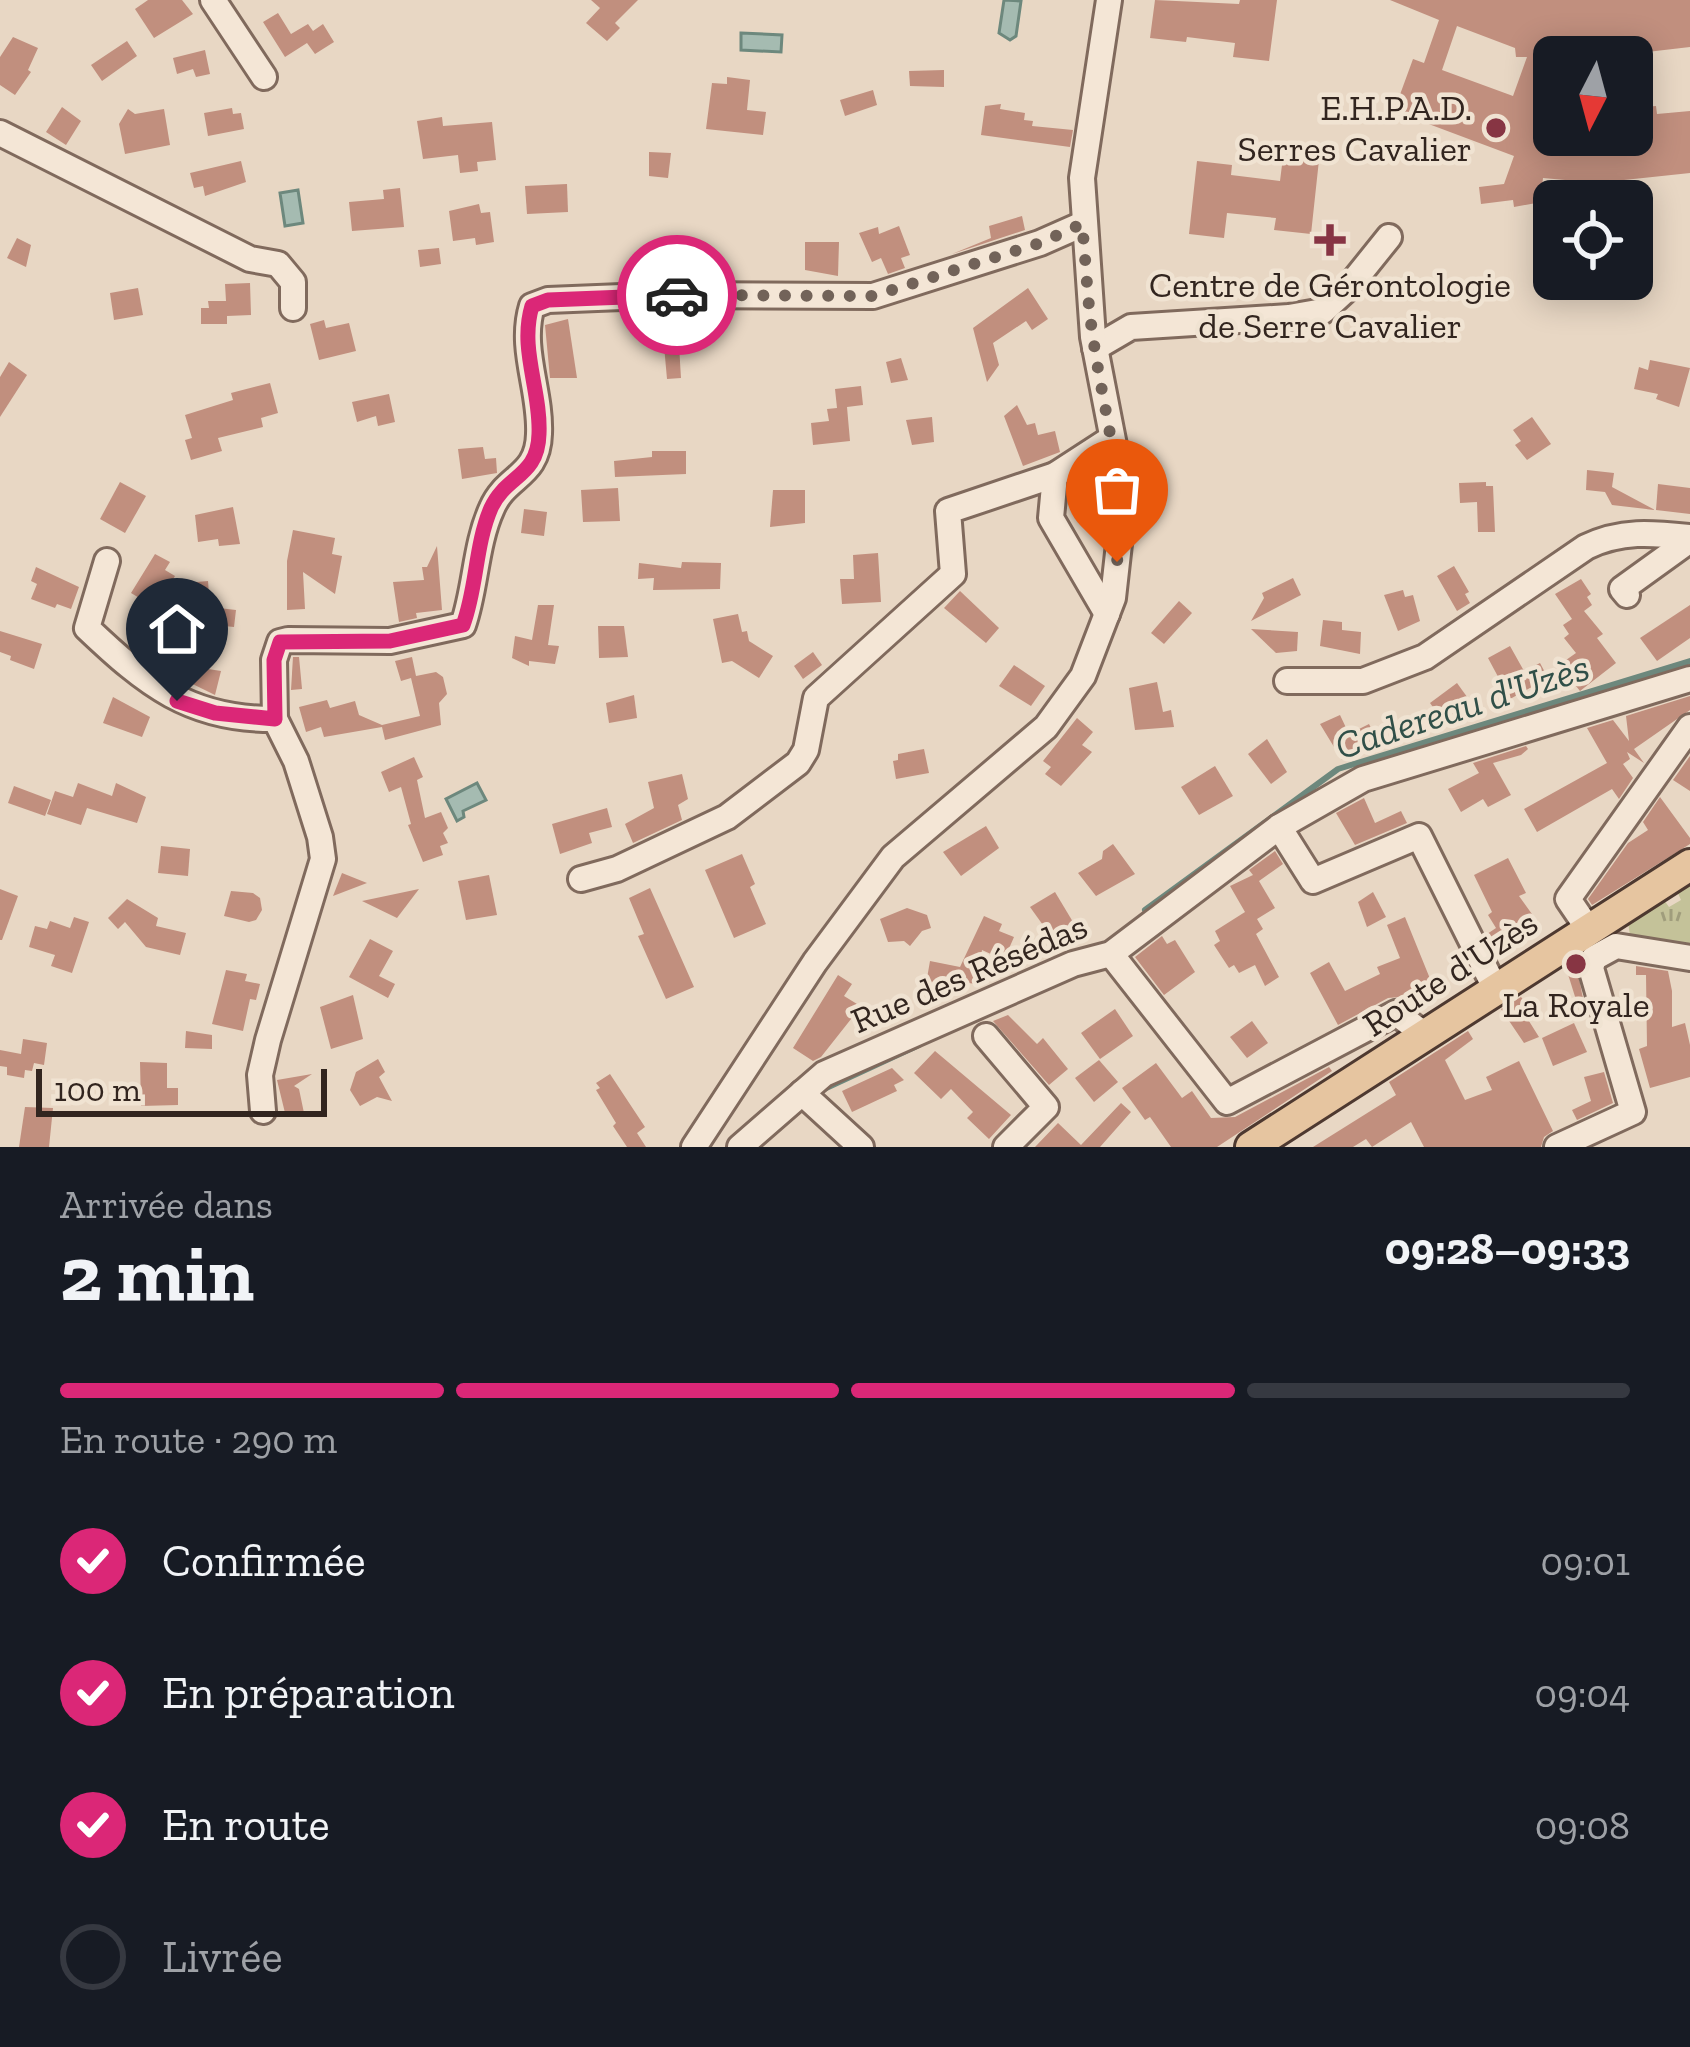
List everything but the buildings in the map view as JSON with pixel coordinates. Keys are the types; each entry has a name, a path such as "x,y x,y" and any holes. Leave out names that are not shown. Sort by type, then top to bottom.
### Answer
{"main road":[{"name":"Route d'Uzès","path":"1251,1147 1495,988 1596,939 1690,865"}],"street":[{"path":"215,0 264,77"},
{"path":"694,1147 815,962 893,857 1046,727 1083,676 1113,598 1121,526 1119,471 1095,348 1082,224 1082,178 1109,0"},
{"path":"0,133 250,259 278,264 293,282 292,308"},
{"path":"263,1111 260,1076 268,1040 322,859 320,837 296,761 275,719 274,660 280,642 390,641 463,625 491,509 504,486 525,475 536,454 540,432 525,328 532,306 548,300 671,295 873,296 1040,243 1082,224"},
{"path":"1095,348 1131,327 1323,311 1389,237"},
{"path":"581,879 727,817 798,763 806,750 816,698 953,574 948,512 1055,475 1112,438"},
{"path":"1055,475 1051,518 1107,614"},
{"path":"1287,681 1364,681 1425,657 1610,535 1646,532 1690,538"},
{"path":"1627,595 1622,589 1690,538"},
{"path":"107,561 87,628 177,701 215,713 275,719"},
{"name":"Rue des Résédas","path":"740,1147 824,1074 1073,964 1111,954 1279,827 1363,779 1690,680"},
{"path":"1641,1091 1596,939 1568,899 1690,727"},
{"path":"1279,827 1313,881 1419,836 1495,988"},
{"path":"1596,939 1690,958"},
{"path":"1557,1147 1634,1112 1591,968 1596,939"},
{"path":"1111,954 1227,1102 1396,1013 1426,1035"},
{"path":"986,1036 1046,1107 1006,1147"},
{"path":"802,1094 861,1147"}],"green space":[{"path":"1690,882 1690,952 1631,943 1628,922 1664,900 1669,907 1681,900 1677,891"}],"shaded area":[{"path":"1004,0 1021,1 1016,36 1010,40 999,33"},
{"path":"741,33 782,35 781,52 741,50"},
{"path":"298,190 303,223 285,226 280,193"},
{"path":"477,783 486,800 463,811 464,817 457,821 446,799"}],"waterway":[{"name":"Cadereau d'Uzès","path":"1145,910 1338,769 1690,661"},
{"name":"Cadereau d'Uzès","path":"824,1089 919,1045"}],"way so far":[{"path":"677,295 873,296 1040,243 1082,224 1093,337 1119,471 1117,562"}],"place":[{"name":"E.H.P.A.D. Serres Cavalier","path":"1496,128"},
{"name":"Centre de Gérontologie de Serre Cavalier","path":"1330,240"},
{"name":"La Royale","path":"1576,964"}],"route":[{"path":"177,701 215,713 275,719 274,660 280,642 390,641 463,625 491,509 504,486 525,475 536,454 540,432 525,328 532,306 548,300 677,295"}]}
